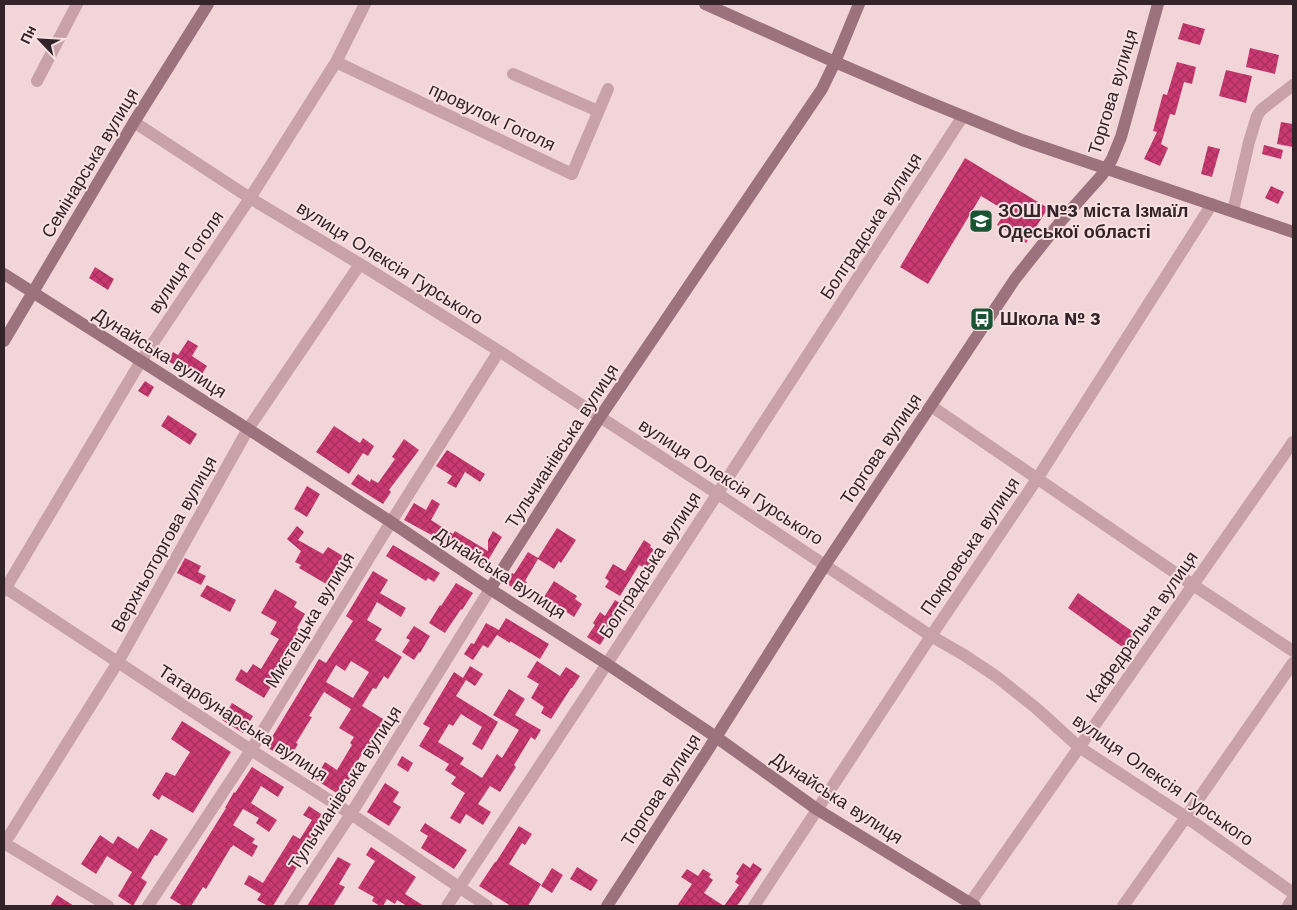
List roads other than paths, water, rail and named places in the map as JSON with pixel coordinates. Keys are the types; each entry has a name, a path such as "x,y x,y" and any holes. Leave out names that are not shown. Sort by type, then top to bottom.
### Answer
{"main road":[{"name":"Семінарська вулиця","path":"4,341 134,122 208,4"},
{"path":"704,4 835,62 1047,149 1293,232"},
{"name":"Тульчианівська вулиця","path":"490,589 600,417 822,89 859,4"},
{"name":"Торгова вулиця","path":"607,906 824,565 1015,279 1061,221 1097,182 1107,168 1120,137 1158,4"},
{"name":"Дунайська вулиця","path":"4,274 248,429 607,664 716,737 818,810 971,905"}],"street":[{"path":"37,81 77,4"},
{"name":"вулиця Гоголя","path":"4,589 141,361 250,198 336,62 365,4"},
{"name":"провулок Гоголя","path":"336,62 572,174 608,89"},
{"path":"513,74 598,111"},
{"path":"1233,211 1248,142 1257,116 1261,110 1293,85"},
{"name":"Болградська вулиця","path":"447,906 607,664 963,116"},
{"name":"вулиця Олексія Гурського","path":"134,122 250,198 499,351 931,636 964,655 997,677 1079,746 1186,817 1293,893"},
{"name":"Покровська вулиця","path":"754,906 931,636 1037,479 1212,204"},
{"name":"Верхньоторгова вулиця","path":"4,844 118,662 248,429 360,264"},
{"name":"Мистецька вулиця","path":"148,906 251,750 499,351"},
{"path":"931,406 1293,651"},
{"name":"Кафедральна вулиця","path":"971,905 1079,746 1293,442"},
{"name":"Татарбунарська вулиця","path":"4,589 351,814 487,906"},
{"name":"Тульчианівська вулиця","path":"290,906 351,814 490,589"},
{"path":"1123,906 1293,663"},
{"path":"4,844 108,906"},
{"path":"1288,906 1293,898"}],"place":[{"name":"ЗОШ №3 міста Ізмаїл Одеської області","path":"981,221"},
{"name":"Школа № 3","path":"982,319"}]}
